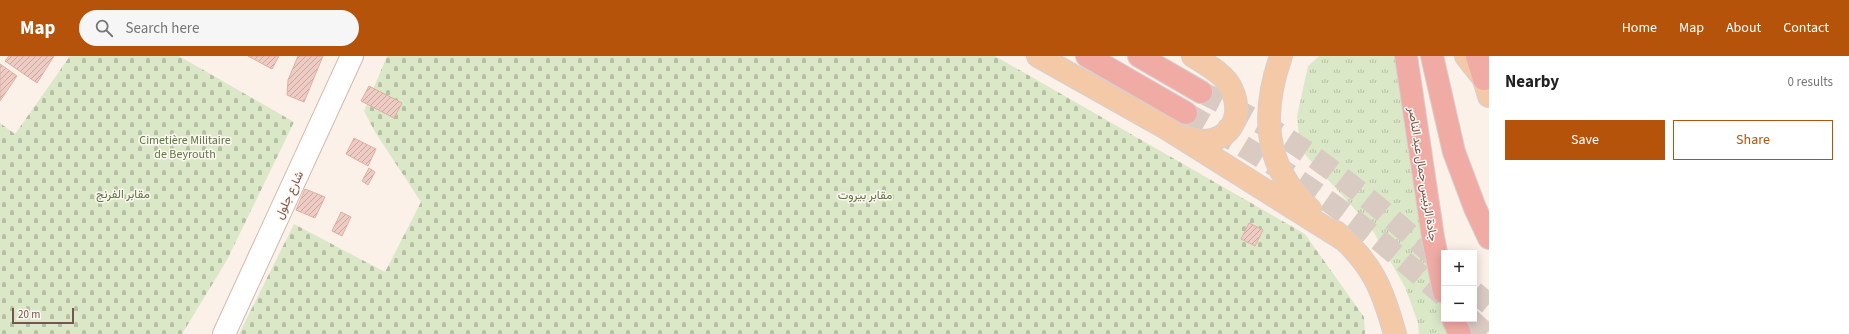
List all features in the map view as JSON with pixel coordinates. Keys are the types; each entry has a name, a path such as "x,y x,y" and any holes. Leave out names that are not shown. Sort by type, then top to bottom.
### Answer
{"highway":[{"path":"1087,56 1186,113"},
{"path":"1139,56 1202,92"},
{"name":"جادة الرئيس جمال عبد الناصر","path":"1406,56 1433,237 1443,286"},
{"path":"1432,56 1454,152 1474,208 1489,238"},
{"path":"1477,56 1486,87"},
{"path":"1454,322 1460,334"}],"main road":[{"name":"شارع جلول","path":"224,334 352,56"},
{"path":"1038,56 1166,128 1346,241"},
{"path":"1166,128 1192,139 1206,141 1216,139 1224,135 1235,121 1236,103 1232,89 1212,68 1193,56"},
{"path":"1281,56 1273,81 1268,119 1271,142 1276,160 1288,184 1300,200 1346,241 1370,268 1388,308 1395,334"},
{"path":"1466,56 1486,87"}],"green space":[{"name":"مقابر الفرنج","path":"70,56 179,56 294,122 227,260 182,334 0,334 0,123 15,134"},
{"name":"مقابر بيروت","path":"387,56 995,56 1305,234 1364,317 1365,334 239,334 294,224 385,272 421,202 375,132 364,111"},
{"path":"1319,56 1400,56 1430,263 1441,302 1441,322 1445,322 1450,334 1419,334 1418,323 1405,287 1370,226 1300,149 1297,116 1308,66"}],"building":[{"path":"9,56 54,56 37,83 5,61"},
{"path":"248,56 279,56 272,69"},
{"path":"298,56 323,56 304,102 287,95 288,80"},
{"path":"0,64 17,76 0,101"},
{"path":"369,86 402,103 394,118 361,101"},
{"path":"354,138 376,149 368,166 346,154"},
{"path":"369,168 375,172 368,185 362,181"},
{"path":"305,189 325,197 315,218 296,210"},
{"path":"341,212 351,217 342,236 332,231"},
{"path":"1249,223 1263,230 1255,246 1241,239"}],"tunnel":[{"path":"1201,92 1266,126 1336,173 1441,262"},
{"path":"1186,113 1269,162 1329,202 1385,245 1441,293"},
{"path":"1477,294 1489,304"},
{"path":"1473,322 1486,334"}],"park label":[{"name":"Cimetière Militaire de Beyrouth","path":"185,147"}]}
